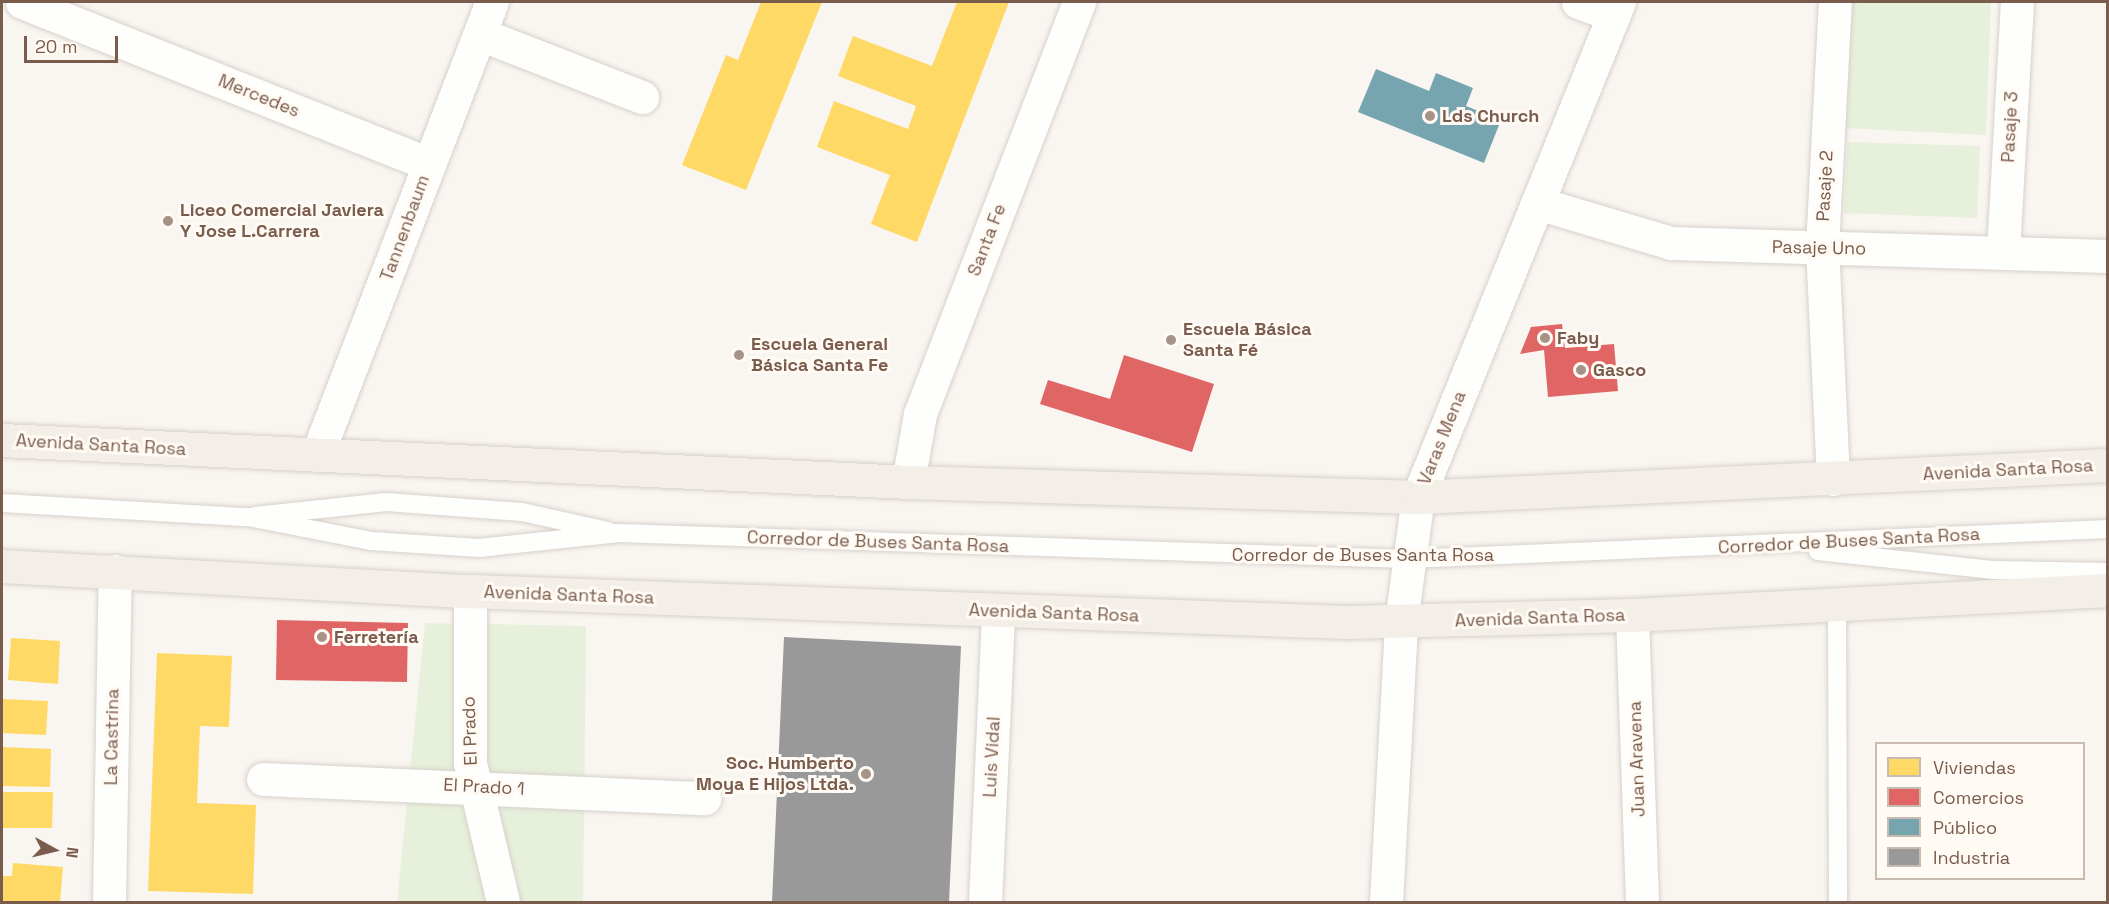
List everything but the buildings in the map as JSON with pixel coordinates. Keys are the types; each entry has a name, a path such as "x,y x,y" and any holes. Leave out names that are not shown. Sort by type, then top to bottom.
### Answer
{"main road":[{"name":"Avenida Santa Rosa","path":"2,440 908,482 1418,497 2108,465"},
{"name":"Avenida Santa Rosa","path":"2,566 470,591 998,611 1401,622 1632,615 2108,590"}],"street":[{"path":"2,17 7,2"},
{"name":"Mercedes","path":"22,2 429,164"},
{"name":"Tannenbaum","path":"317,455 492,2"},
{"name":"Santa Fe","path":"908,482 920,414 1079,2"},
{"path":"1578,2 1616,8"},
{"name":"Pasaje 2","path":"1833,479 1822,247 1835,2"},
{"name":"Pasaje 3","path":"2003,252 2017,2"},
{"name":"Varas Mena","path":"1386,903 1401,622 1418,497 1616,8"},
{"path":"480,34 642,97"},
{"name":"Pasaje Uno","path":"1537,203 1671,243 2108,255"},
{"name":"La Castrina","path":"109,903 115,571"},
{"name":"El Prado","path":"470,591 474,787 503,903"},
{"name":"Luis Vidal","path":"985,903 998,611"},
{"name":"Juan Aravena","path":"1632,615 1642,903"},
{"name":"El Prado 1","path":"262,779 705,798"}],"lane":[{"name":"Corredor de Buses Santa Rosa","path":"248,517 386,502 522,512 619,533"},
{"name":"Corredor de Buses Santa Rosa","path":"2,503 248,517 371,541 479,548 619,533 1408,559 2108,530"},
{"path":"1762,545 1943,566 2108,572"},
{"path":"1837,605 1838,903"}],"green space":[{"path":"1849,2 1991,2 1986,135 1843,128"},
{"path":"1847,142 1980,146 1977,218 1844,213"},
{"path":"425,623 458,624 488,902 397,902"},
{"path":"484,624 586,626 583,902 514,902 483,762"}],"place":[{"name":"Lds Church","path":"1430,116"},
{"name":"Liceo Comercial Javiera Y Jose L.Carrera","path":"168,221"},
{"name":"Faby","path":"1545,338"},
{"name":"Escuela Básica Santa Fé","path":"1171,340"},
{"name":"Escuela General Básica Santa Fe","path":"739,355"},
{"name":"Gasco","path":"1581,370"},
{"name":"Ferretería","path":"322,637"},
{"name":"Soc. Humberto Moya E Hijos Ltda.","path":"866,774"}]}
